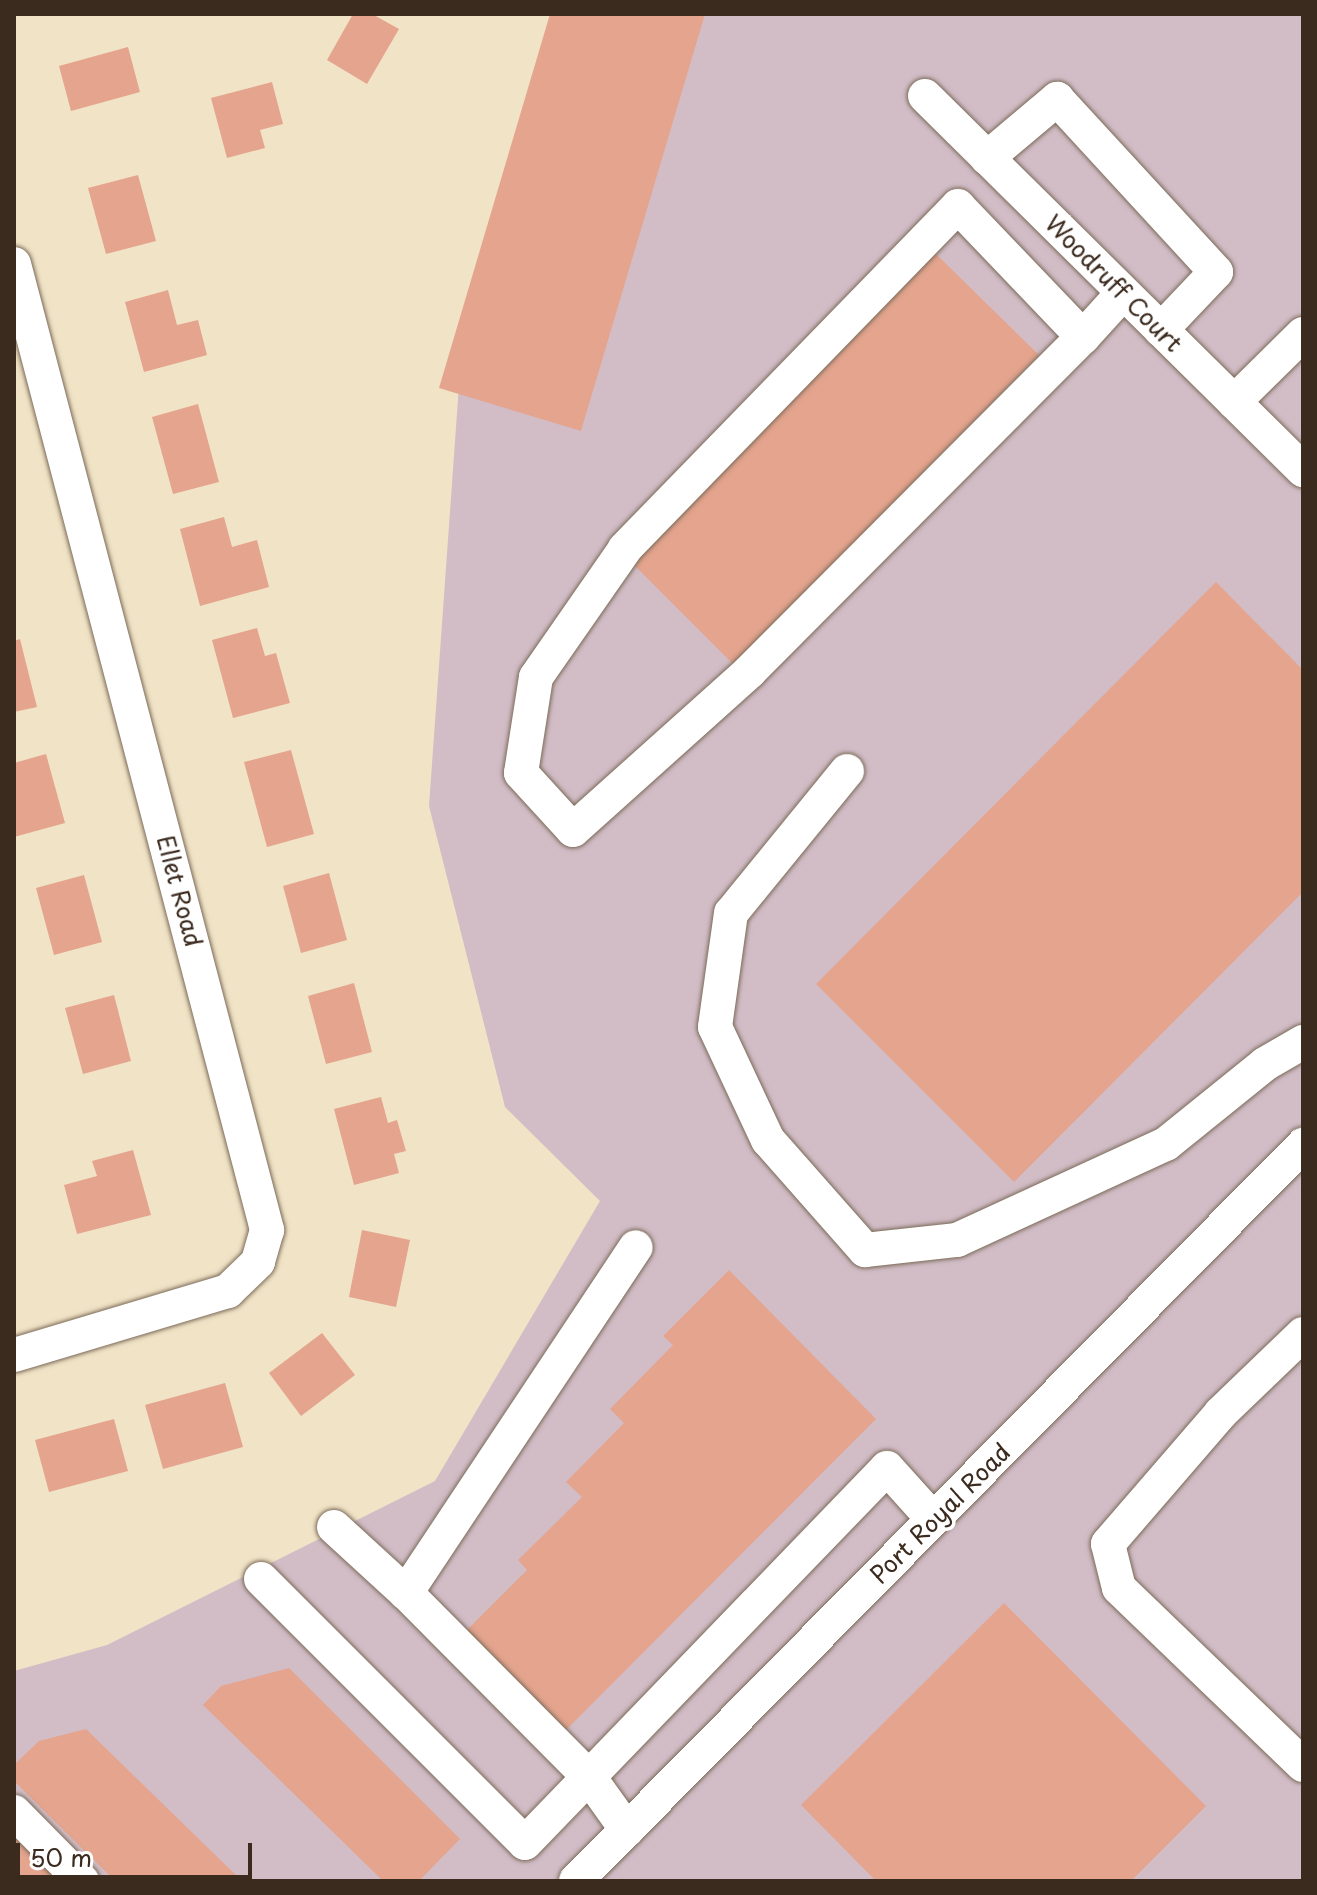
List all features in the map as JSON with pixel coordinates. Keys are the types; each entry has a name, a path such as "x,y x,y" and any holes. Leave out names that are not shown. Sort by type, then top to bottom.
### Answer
{"street":[{"name":"Woodruff Court","path":"925,96 1303,470"},
{"path":"987,158 1057,99 1216,272 1161,330"},
{"path":"980,228 1019,189"},
{"path":"1083,337 958,206 625,549 536,677 521,773 573,830 750,671 1083,337 1123,293"},
{"name":"Ellet Road","path":"14,264 267,1230 258,1262 228,1291 14,1355"},
{"path":"1234,402 1303,334"},
{"path":"847,771 731,913 715,1027 768,1140 865,1250 957,1240 1166,1144 1265,1064 1303,1042"},
{"name":"Port Royal Road","path":"576,1881 1303,1145"},
{"path":"406,1593 636,1247"},
{"path":"1303,1334 1221,1413 1108,1544 1119,1588 1303,1765"},
{"path":"261,1579 525,1843 887,1468 933,1519"},
{"path":"334,1527 406,1593 589,1777 627,1830"},
{"path":"14,1812 82,1881"}],"shaded area":[{"path":"553,14 1303,14 1303,1881 14,1881 14,1671 107,1645 435,1481 600,1201 505,1107 429,806 463,329"}],"building":[{"path":"353,14 372,14 399,29 367,84 327,60"},
{"path":"550,14 705,14 581,431 439,388"},
{"path":"128,47 140,92 71,111 59,66"},
{"path":"272,82 283,124 260,130 265,148 227,158 211,98"},
{"path":"138,175 156,241 106,254 88,188"},
{"path":"935,253 1039,355 734,665 631,562"},
{"path":"168,290 177,325 198,320 207,355 144,372 125,302"},
{"path":"198,404 219,482 173,494 152,417"},
{"path":"224,517 232,547 257,540 269,587 200,606 180,529"},
{"path":"1216,582 1303,670 1303,892 1014,1182 816,984"},
{"path":"257,628 265,656 276,653 290,703 233,718 212,640"},
{"path":"20,639 37,707 14,712 14,641"},
{"path":"291,750 314,834 267,847 244,762"},
{"path":"46,754 65,823 14,837 14,763"},
{"path":"329,873 347,940 301,953 283,886"},
{"path":"84,875 102,942 54,955 36,888"},
{"path":"354,983 372,1052 326,1064 308,996"},
{"path":"114,995 131,1061 83,1074 65,1008"},
{"path":"381,1097 388,1123 397,1120 406,1151 394,1154 399,1173 354,1185 334,1109"},
{"path":"133,1150 151,1215 77,1234 64,1185 97,1176 92,1161"},
{"path":"362,1230 410,1240 396,1307 349,1297"},
{"path":"729,1270 876,1419 563,1733 464,1633 527,1570 518,1560 582,1497 566,1482 624,1423 610,1409 673,1345 663,1336"},
{"path":"322,1333 355,1375 301,1416 269,1373"},
{"path":"225,1383 243,1447 163,1469 145,1405"},
{"path":"114,1419 128,1471 49,1492 35,1440"},
{"path":"1004,1603 1206,1806 1131,1881 876,1881 801,1805"},
{"path":"289,1668 460,1839 419,1881 383,1881 203,1705 221,1686"},
{"path":"86,1729 242,1881 115,1881 14,1781 14,1765 39,1741"},
{"path":"14,1826 70,1881 14,1881"}]}
